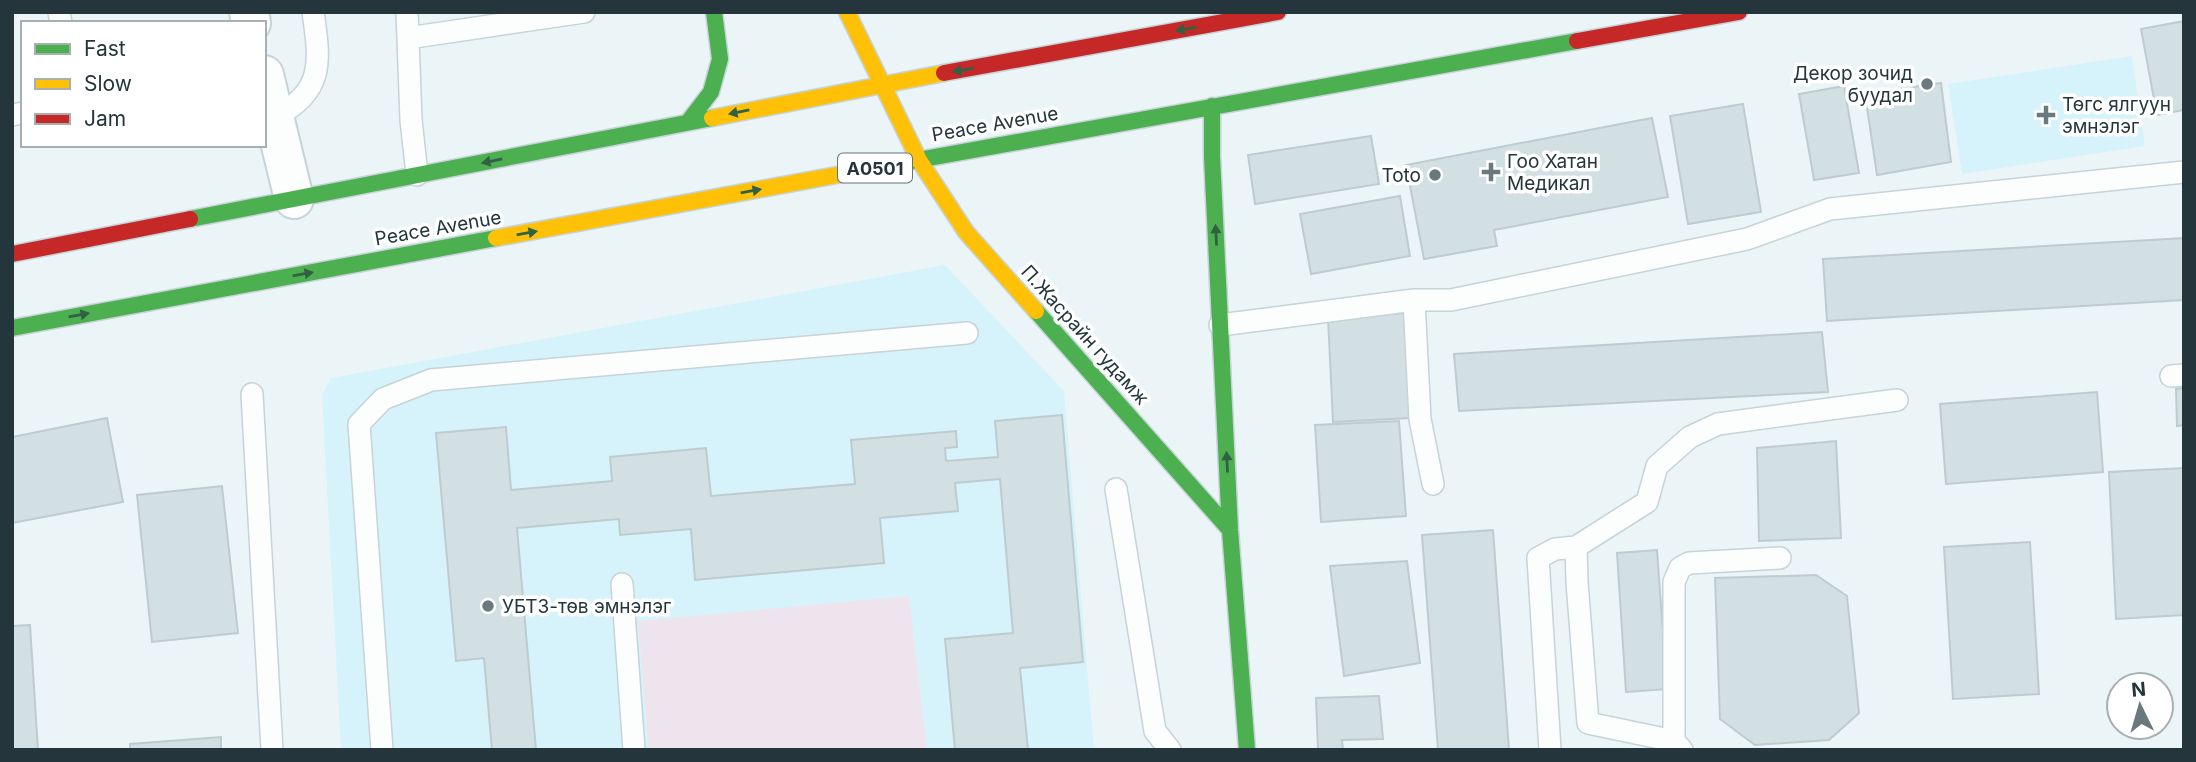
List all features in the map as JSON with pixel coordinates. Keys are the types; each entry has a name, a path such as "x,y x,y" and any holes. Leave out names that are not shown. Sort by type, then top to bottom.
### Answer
{"main road":[{"path":"688,122 711,92 720,59 714,12"},
{"name":"П.Жасрайн гудамж","path":"847,12 919,160 966,232 1230,530"},
{"path":"12,254 884,84 1278,12"},
{"name":"Peace Avenue","path":"12,328 1212,106 1739,12"},
{"path":"1212,106 1212,157 1230,530 1247,750"}],"street":[{"path":"266,83 293,199"}],"lane":[{"path":"274,117 294,107 315,79 319,51 313,12"},
{"path":"407,12 411,120 417,175"},
{"path":"408,38 584,12"},
{"path":"1220,325 1414,300 1451,300 1747,239 1830,209 2184,172"},
{"path":"1414,300 1420,419 1433,484"},
{"path":"382,750 359,424 383,399 431,380 967,334"},
{"path":"252,394 272,750"},
{"path":"1550,750 1538,558 1555,549 1576,547 1647,502 1657,466 1690,437 1718,424 1897,400"},
{"path":"1116,489 1154,731 1170,750"},
{"path":"1576,547 1588,723 1678,745 1674,582 1680,568 1689,563 1780,558"},
{"path":"622,584 634,750"}],"shaded area":[{"name":"Төгс ялгуун эмнэлэг","path":"2132,56 2145,146 1962,174 1948,84"},
{"path":"945,265 1064,391 1094,750 341,750 322,395 331,378"},
{"path":"909,596 927,750 649,750 638,621"}],"building":[{"path":"2184,21 2184,110 2157,115 2141,29"},
{"path":"1941,83 1951,162 1877,175 1865,94"},
{"path":"1844,86 1859,173 1814,180 1799,94"},
{"path":"1743,104 1761,212 1688,224 1670,116"},
{"path":"1652,118 1668,197 1494,230 1497,246 1424,259 1406,165"},
{"path":"1371,136 1379,184 1255,204 1248,155"},
{"path":"1400,196 1410,256 1311,274 1300,214"},
{"path":"2184,238 2184,300 1827,321 1823,259"},
{"path":"1405,313 1410,418 1333,422 1328,318"},
{"path":"1822,332 1828,392 1459,411 1454,354"},
{"path":"2184,388 2184,425 2177,426 2176,389"},
{"path":"2097,392 2103,472 1946,484 1940,404"},
{"name":"УБТЗ-төв эмнэлэг","path":"1062,415 1083,662 1020,668 1028,750 955,750 945,639 1013,633 1000,479 955,483 958,511 880,518 884,563 695,580 691,529 620,535 619,519 517,528 536,750 492,750 484,658 456,661 436,433 506,427 511,490 612,481 610,457 706,448 711,496 855,484 851,440 956,431 957,447 945,448 946,461 998,457 995,421"},
{"path":"107,418 123,502 12,523 12,437"},
{"path":"1399,421 1406,516 1321,522 1315,425"},
{"path":"1836,441 1841,538 1759,541 1757,448"},
{"path":"2184,468 2184,615 2116,619 2109,472"},
{"path":"222,486 238,633 152,642 137,495"},
{"path":"1493,530 1509,750 1438,750 1422,535"},
{"path":"2030,542 2039,694 1953,699 1944,547"},
{"path":"1657,550 1667,689 1626,692 1617,553"},
{"path":"1407,561 1420,663 1344,676 1330,566"},
{"path":"1816,575 1847,596 1859,713 1829,740 1755,745 1720,719 1715,578"},
{"path":"30,625 38,750 12,750 12,626"},
{"path":"1379,696 1383,739 1342,740 1343,750 1318,750 1316,698"},
{"path":"221,737 221,750 130,750 130,744"}],"traffic: fast":[{"path":"688,122 711,92 720,59 714,12"},
{"path":"907,162 1577,41"},
{"path":"1212,106 1212,157 1230,530 1247,750"},
{"path":"190,219 712,118"},
{"path":"12,328 496,238"},
{"path":"1036,311 1230,530"}],"traffic: slow":[{"path":"847,12 919,160 966,232 1036,311"},
{"path":"712,118 944,73"},
{"path":"496,238 907,162"}],"traffic: jam":[{"path":"944,73 1278,12"},
{"path":"1577,41 1739,12"},
{"path":"12,254 190,219"}],"place":[{"name":"Декор зочид буудал","path":"1927,84"},
{"name":"Төгс ялгуун эмнэлэг","path":"2046,115"},
{"name":"Гоо Хатан Медикал","path":"1491,172"},
{"name":"Toto","path":"1435,175"},
{"name":"УБТЗ-төв эмнэлэг","path":"488,606"}]}
